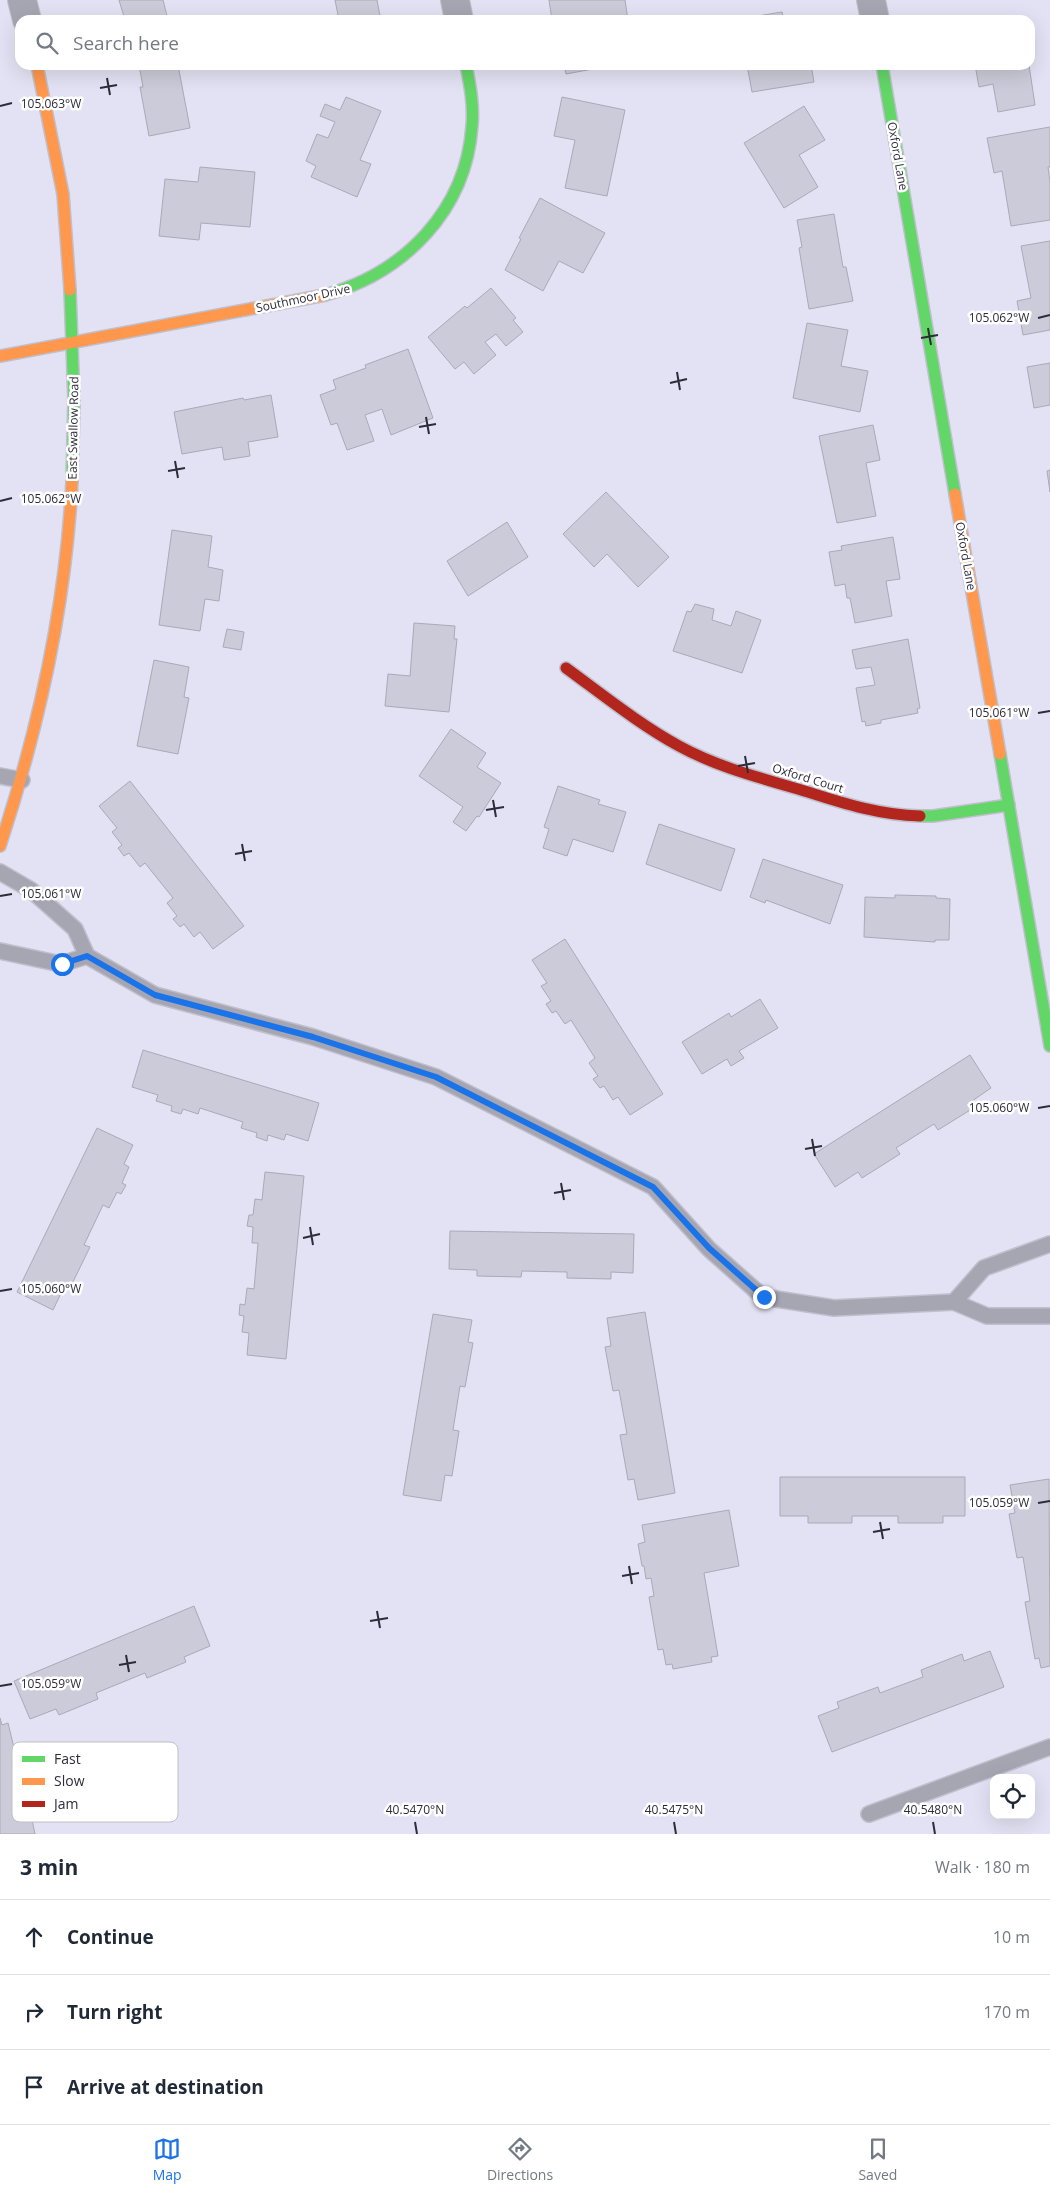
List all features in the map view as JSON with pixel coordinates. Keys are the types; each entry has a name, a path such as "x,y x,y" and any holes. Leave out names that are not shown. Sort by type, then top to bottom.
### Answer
{"street":[{"path":"22,0 26,15"},
{"path":"455,0 457,15"},
{"path":"871,0 874,15"},
{"name":"East Swallow Road","path":"0,846 22,780 47,681 65,572 72,459 73,342 63,194 38,70"},
{"name":"Southmoor Drive","path":"0,356 323,296 354,287 378,276 404,257 432,229 453,196 467,159 471,133 472,100 467,70"},
{"name":"Oxford Lane","path":"883,70 1050,1046"},
{"name":"Oxford Court","path":"566,668 639,722 680,747 737,770 853,806 893,815 933,816 1009,805"}],"lane":[{"path":"0,776 22,780"},
{"path":"0,872 31,890 75,929 87,956 155,995 313,1037 436,1077 653,1187 709,1248 764,1297 834,1308 954,1302 988,1316 1050,1316"},
{"path":"0,951 62,964 87,956"},
{"path":"954,1302 984,1268 1050,1244"},
{"path":"869,1814 1050,1746"}],"building":[{"path":"119,0 163,0 167,15 124,15"},
{"path":"335,0 377,0 380,15 338,15"},
{"path":"549,0 625,0 627,15 551,15"},
{"path":"782,12 783,15 764,15"},
{"path":"140,70 179,70 190,128 149,136 140,87 143,87"},
{"path":"565,70 588,70 566,74"},
{"path":"748,70 812,70 814,82 752,92"},
{"path":"976,70 1030,70 1035,105 998,112 993,84 979,87"},
{"path":"346,97 381,111 360,160 371,164 357,197 311,177 316,166 306,161 317,134 328,138 335,122 320,116 325,104 340,110"},
{"path":"562,97 625,110 607,196 565,188 575,140 554,136"},
{"path":"804,106 825,140 799,155 818,187 784,208 744,143"},
{"path":"1050,127 1050,167 1048,167 1050,220 1011,226 1002,171 994,173 987,138"},
{"path":"200,167 255,172 250,227 201,223 199,240 159,236 165,179 198,182"},
{"path":"540,198 605,233 583,273 559,261 543,291 505,270"},
{"path":"834,214 843,267 846,267 853,301 809,309 799,248 802,247 797,220"},
{"path":"1050,241 1050,330 1023,335 1017,301 1031,298 1021,246"},
{"path":"491,288 516,318 513,320 523,332 506,346 496,334 485,342 496,355 474,374 464,362 455,369 428,337 465,306 467,308"},
{"path":"807,323 848,330 841,366 868,371 860,412 793,398"},
{"path":"408,349 433,418 391,435 382,409 365,415 374,441 347,450 337,423 331,425 320,395 336,389 333,380 366,368 365,365"},
{"path":"1050,363 1050,405 1034,408 1027,367"},
{"path":"271,395 278,437 248,442 250,456 224,460 222,447 182,454 174,412 243,398 244,400"},
{"path":"873,425 880,460 866,463 876,516 837,523 819,436"},
{"path":"1050,470 1050,492 1047,471"},
{"path":"606,492 669,557 638,587 607,554 594,567 563,534"},
{"path":"507,522 528,557 468,596 447,561"},
{"path":"172,530 212,536 208,567 223,570 219,601 205,599 200,631 159,625"},
{"path":"893,537 900,579 886,581 892,616 855,623 850,598 847,598 845,584 835,586 829,552 842,550 841,546"},
{"path":"695,604 714,609 712,620 731,626 736,611 761,620 742,673 673,651 687,611 691,612"},
{"path":"414,623 455,626 454,639 457,639 449,712 385,706 388,674 410,676"},
{"path":"227,629 244,632 241,650 223,647"},
{"path":"908,639 920,708 917,709 918,713 881,720 881,723 866,726 865,721 862,722 856,688 875,685 871,667 856,669 852,650"},
{"path":"154,660 189,667 184,697 189,698 178,754 137,746"},
{"path":"451,729 486,753 477,767 501,783 479,817 477,816 466,831 453,822 463,807 419,776"},
{"path":"130,781 244,926 213,949 200,932 194,937 184,924 180,927 173,919 177,916 167,903 173,898 145,863 140,867 129,853 124,856 118,848 122,845 112,832 117,828 99,806"},
{"path":"558,786 600,800 598,804 626,812 613,852 573,839 567,856 543,848 549,829 544,827"},
{"path":"659,824 735,849 721,891 646,864"},
{"path":"763,859 843,885 830,924 766,900 765,903 750,897"},
{"path":"895,895 936,896 936,898 950,899 949,940 935,940 935,942 864,937 865,897 895,898"},
{"path":"565,939 663,1094 630,1115 618,1097 613,1100 604,1086 600,1088 593,1079 598,1076 589,1063 595,1058 571,1020 565,1024 556,1011 552,1013 546,1004 551,1001 541,986 547,983 532,960"},
{"path":"760,999 778,1028 739,1051 744,1058 731,1066 727,1059 702,1074 682,1042 729,1013 731,1017"},
{"path":"143,1050 319,1103 308,1141 286,1134 284,1140 268,1135 267,1141 256,1137 257,1133 241,1128 243,1122 200,1108 198,1114 183,1109 181,1114 171,1111 172,1106 156,1101 158,1095 132,1087"},
{"path":"970,1055 991,1088 972,1101 975,1107 938,1130 934,1124 896,1148 900,1154 862,1178 858,1172 835,1187 814,1154"},
{"path":"97,1128 133,1145 124,1164 129,1167 122,1183 126,1185 121,1194 117,1192 109,1208 103,1205 84,1245 90,1247 70,1288 65,1285 53,1310 17,1292"},
{"path":"265,1172 304,1176 286,1359 247,1355 249,1333 242,1332 244,1316 239,1315 240,1304 245,1305 247,1288 254,1289 258,1243 252,1243 253,1227 247,1226 249,1215 253,1215 255,1199 262,1200"},
{"path":"450,1231 634,1234 633,1273 611,1272 611,1279 567,1278 567,1272 522,1271 521,1277 477,1276 477,1270 449,1269"},
{"path":"645,1312 675,1493 638,1500 634,1479 628,1480 620,1435 627,1434 619,1390 613,1391 605,1347 611,1346 607,1318"},
{"path":"433,1314 472,1320 468,1342 473,1343 465,1387 460,1386 453,1430 459,1431 452,1476 445,1475 441,1501 403,1495"},
{"path":"780,1477 965,1477 965,1516 943,1516 943,1523 898,1523 898,1516 852,1516 852,1523 808,1523 808,1516 780,1516"},
{"path":"1049,1479 1050,1666 1041,1668 1039,1658 1035,1659 1025,1602 1030,1601 1023,1557 1017,1558 1009,1514 1015,1513 1010,1485"},
{"path":"729,1510 739,1566 704,1573 718,1656 711,1657 712,1662 673,1669 672,1664 666,1665 663,1649 658,1650 649,1597 654,1596 651,1578 646,1579 638,1544 645,1542 642,1525"},
{"path":"194,1606 210,1646 184,1657 186,1662 147,1678 145,1673 96,1693 98,1699 59,1715 56,1709 30,1719 14,1681"},
{"path":"990,1651 1004,1687 832,1752 818,1716 839,1708 837,1702 878,1687 880,1693 923,1677 921,1670 962,1654 964,1661"},
{"path":"0,1718 2,1725 8,1723 13,1742 12,1822 32,1822 35,1834 0,1834"}],"traffic: fast":[{"path":"325,295 354,285 380,271 405,254 426,234 444,211 458,185 467,157 472,126 472,103 467,70"},
{"path":"883,70 955,494"},
{"path":"70,290 74,400 72,481"},
{"path":"1000,754 1050,1046"},
{"path":"920,816 933,816 1009,805"}],"traffic: slow":[{"path":"38,70 63,194 70,290"},
{"path":"0,356 325,295"},
{"path":"0,846 27,756 48,666 64,574 72,481"},
{"path":"955,494 1000,754"}],"traffic: jam":[{"path":"566,668 650,728 679,746 710,761 849,805 891,814 920,816"}],"route":[{"path":"62,964 87,956 155,995 313,1037 436,1077 556,1140 653,1187 709,1248 764,1297"}]}
